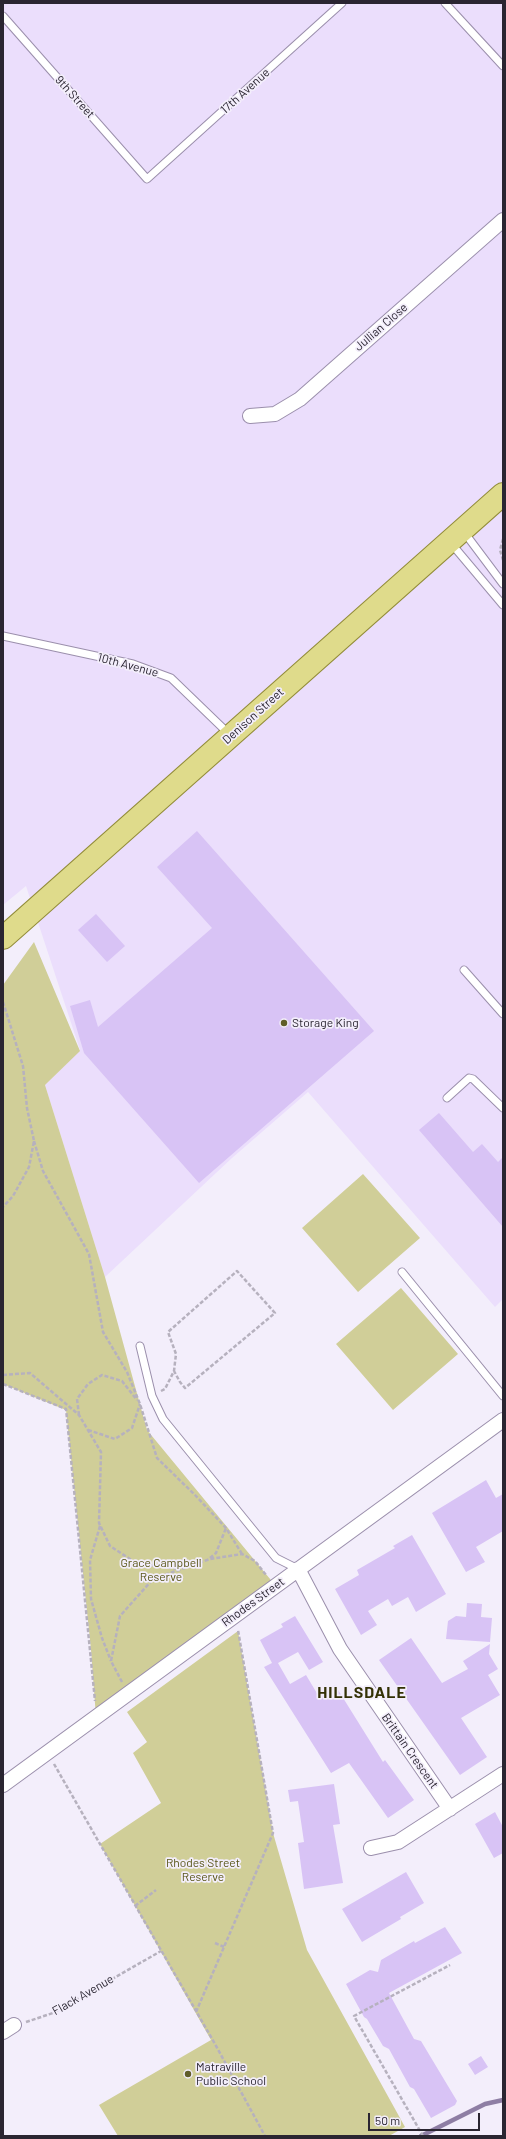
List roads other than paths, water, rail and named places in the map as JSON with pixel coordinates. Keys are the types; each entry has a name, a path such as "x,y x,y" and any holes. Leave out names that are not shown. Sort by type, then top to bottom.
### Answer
{"main road":[{"name":"Denison Street","path":"3,938 503,494"}],"street":[{"name":"Jullian Close","path":"250,416 275,414 300,399 503,220"},
{"name":"Rhodes Street","path":"3,1785 503,1420"},
{"name":"Brittain Crescent","path":"298,1570 340,1650 450,1809"},
{"path":"371,1848 398,1842 503,1774"}],"lane":[{"name":"17th Avenue","path":"147,179 342,3"},
{"path":"445,3 503,66"},
{"name":"9th Street","path":"3,16 147,179"},
{"path":"456,536 503,584"},
{"path":"456,536 503,605"},
{"name":"10th Avenue","path":"3,636 133,664 171,678 231,735"},
{"path":"464,970 503,1014"},
{"path":"447,1098 469,1078 473,1079 503,1108"},
{"path":"402,1272 503,1396"},
{"path":"140,1346 152,1396 163,1419 276,1558 298,1570"}],"waterway":[{"path":"421,2136 485,2104 503,2100"}],"place":[{"name":"Storage King","path":"284,1023"},
{"name":"Matraville Public School","path":"188,2074"}],"district":[{"name":"HILLSDALE","path":"362,1693"}],"park label":[{"name":"Grace Campbell Reserve","path":"161,1570"},
{"name":"Rhodes Street Reserve","path":"203,1870"}]}
